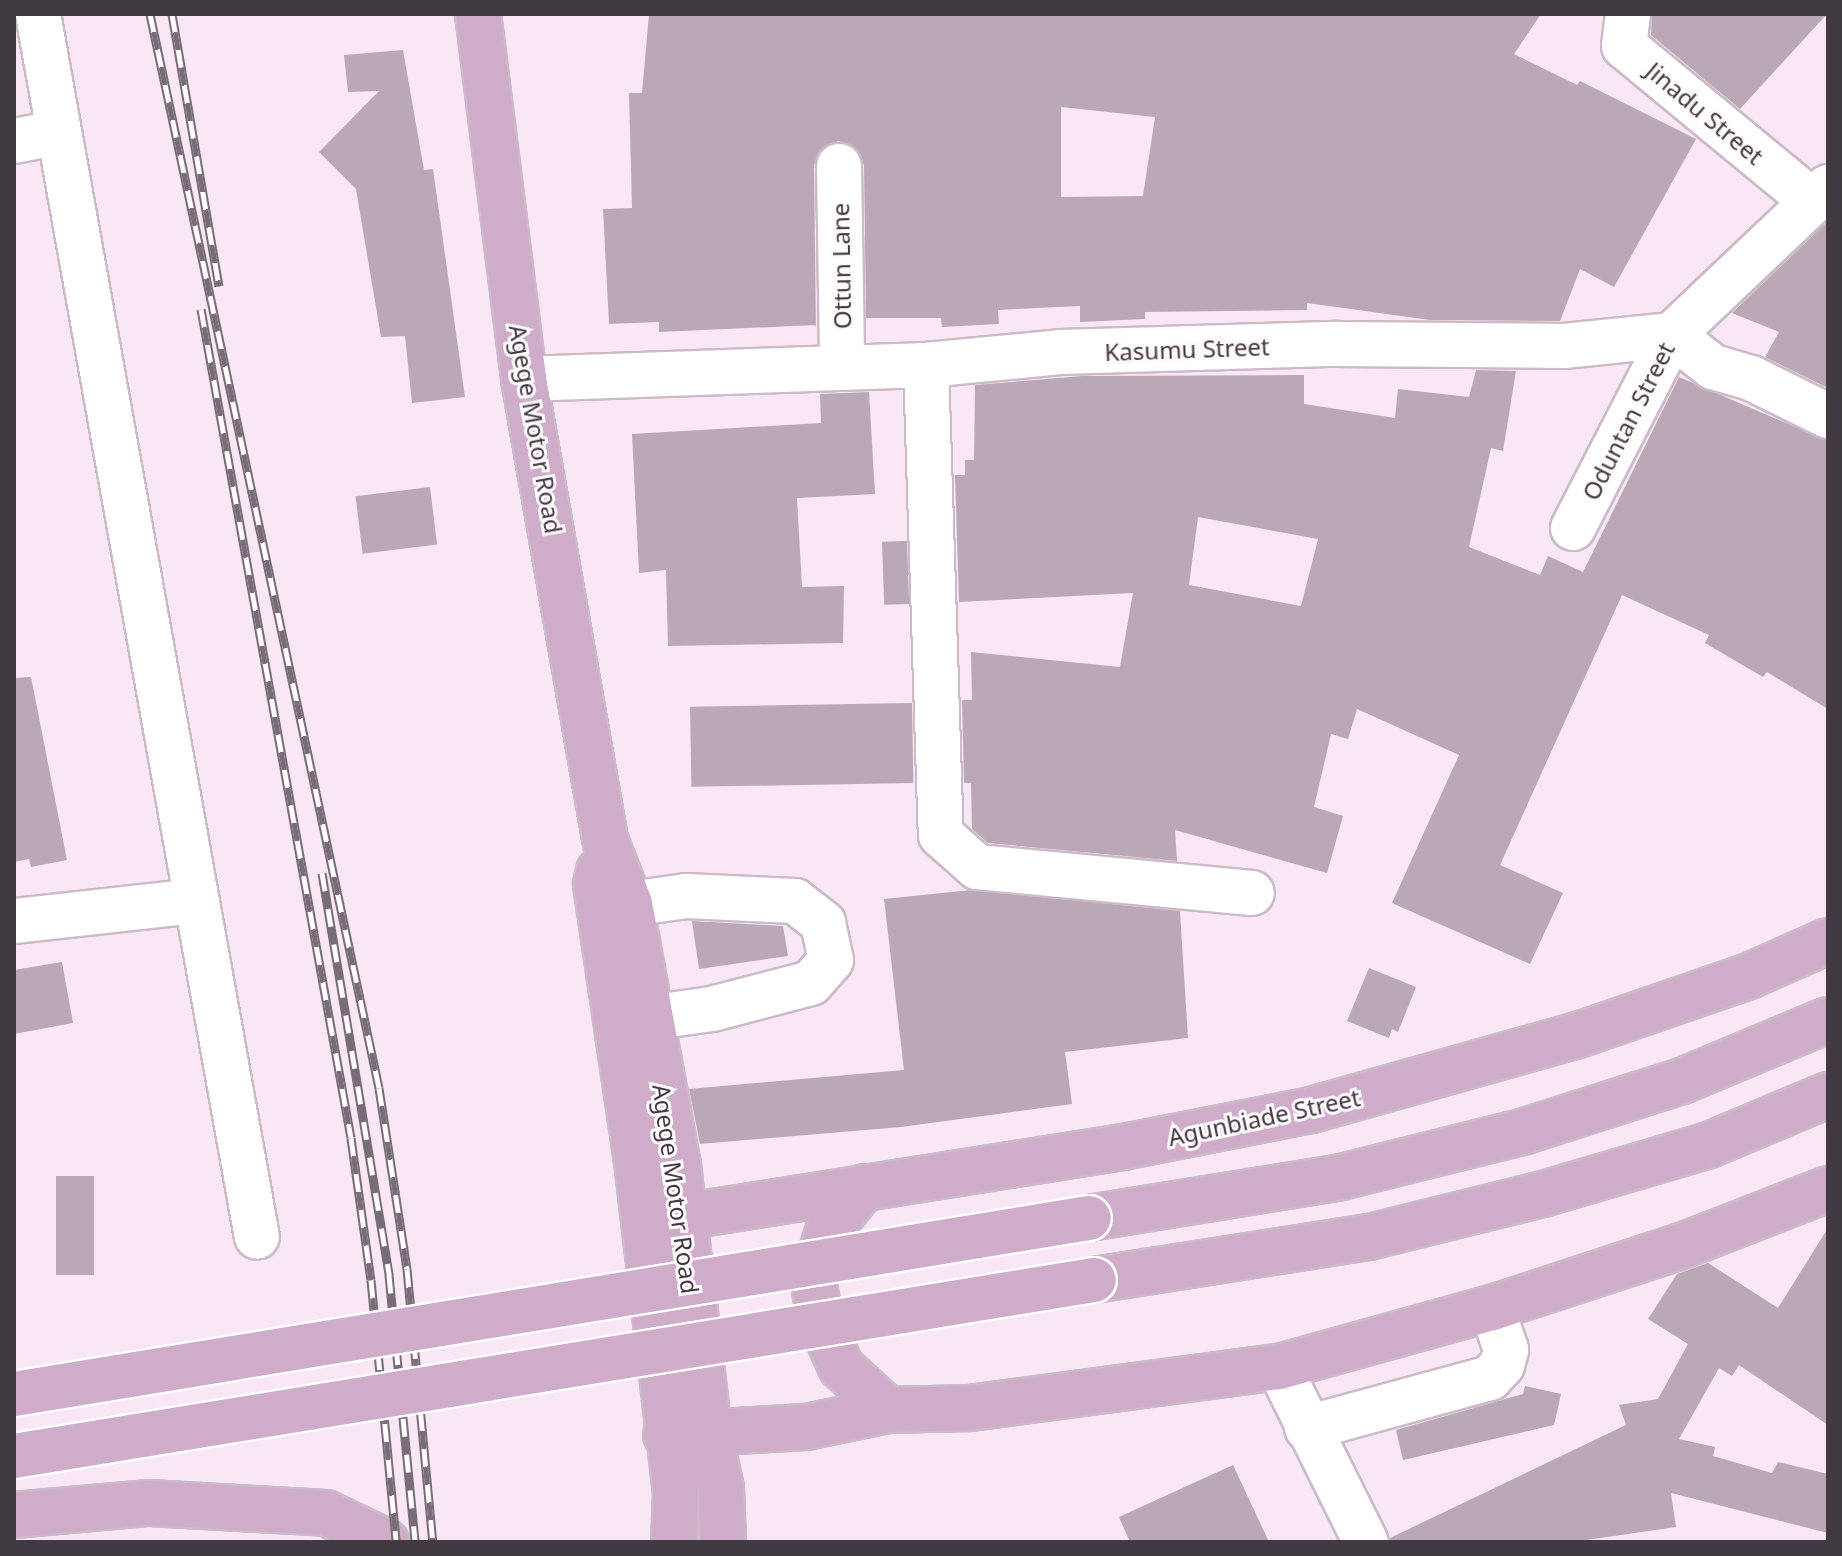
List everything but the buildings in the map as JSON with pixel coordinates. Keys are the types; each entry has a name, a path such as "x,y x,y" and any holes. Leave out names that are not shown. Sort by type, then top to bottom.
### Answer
{"main road":[{"name":"Agege Motor Road","path":"478,14 524,379 606,842 621,870 630,904 648,1018 678,1165 681,1217 709,1434 721,1488 723,1542"},
{"name":"Agege Motor Road","path":"606,842 596,884 638,1170 666,1435 676,1493 674,1542"},
{"name":"Agunbiade Street","path":"681,1217 1123,1147 1427,1080 1749,976 1828,941"},
{"path":"14,1394 1341,1177 1525,1131 1682,1081 1828,1020"},
{"path":"14,1456 1369,1237 1543,1194 1709,1145 1828,1095"},
{"path":"864,1187 828,1232 813,1278 820,1320 841,1367 888,1410"},
{"path":"666,1435 806,1427 888,1410 970,1408 1279,1367 1492,1308 1682,1246 1828,1189"},
{"path":"14,1515 149,1503 326,1513 386,1542"}],"street":[{"path":"38,14 35,137 195,901 257,1237"},
{"name":"Jinadu Street","path":"1628,14 1624,46 1820,194"},
{"name":"Ottun Lane","path":"839,166 842,367"},
{"name":"Oduntan Street","path":"1573,528 1672,335 1820,194"},
{"path":"1672,335 1713,367 1751,378 1828,416"},
{"name":"Kasumu Street","path":"524,379 926,365 1060,352 1337,344 1564,346 1672,335"},
{"path":"926,365 941,835 977,867 1252,893"},
{"path":"630,904 686,896 795,901 823,923 831,960 811,983 712,1009 648,1018"},
{"path":"14,921 195,901"},
{"path":"1307,1428 1490,1378 1502,1365 1506,1350 1492,1308"},
{"path":"1279,1367 1366,1542"}],"railway":[{"path":"150,14 379,1088 407,1269 433,1542"},
{"path":"172,14 219,286"},
{"path":"201,309 351,1138 371,1280 396,1542"},
{"path":"322,873 389,1275 415,1542"}]}
